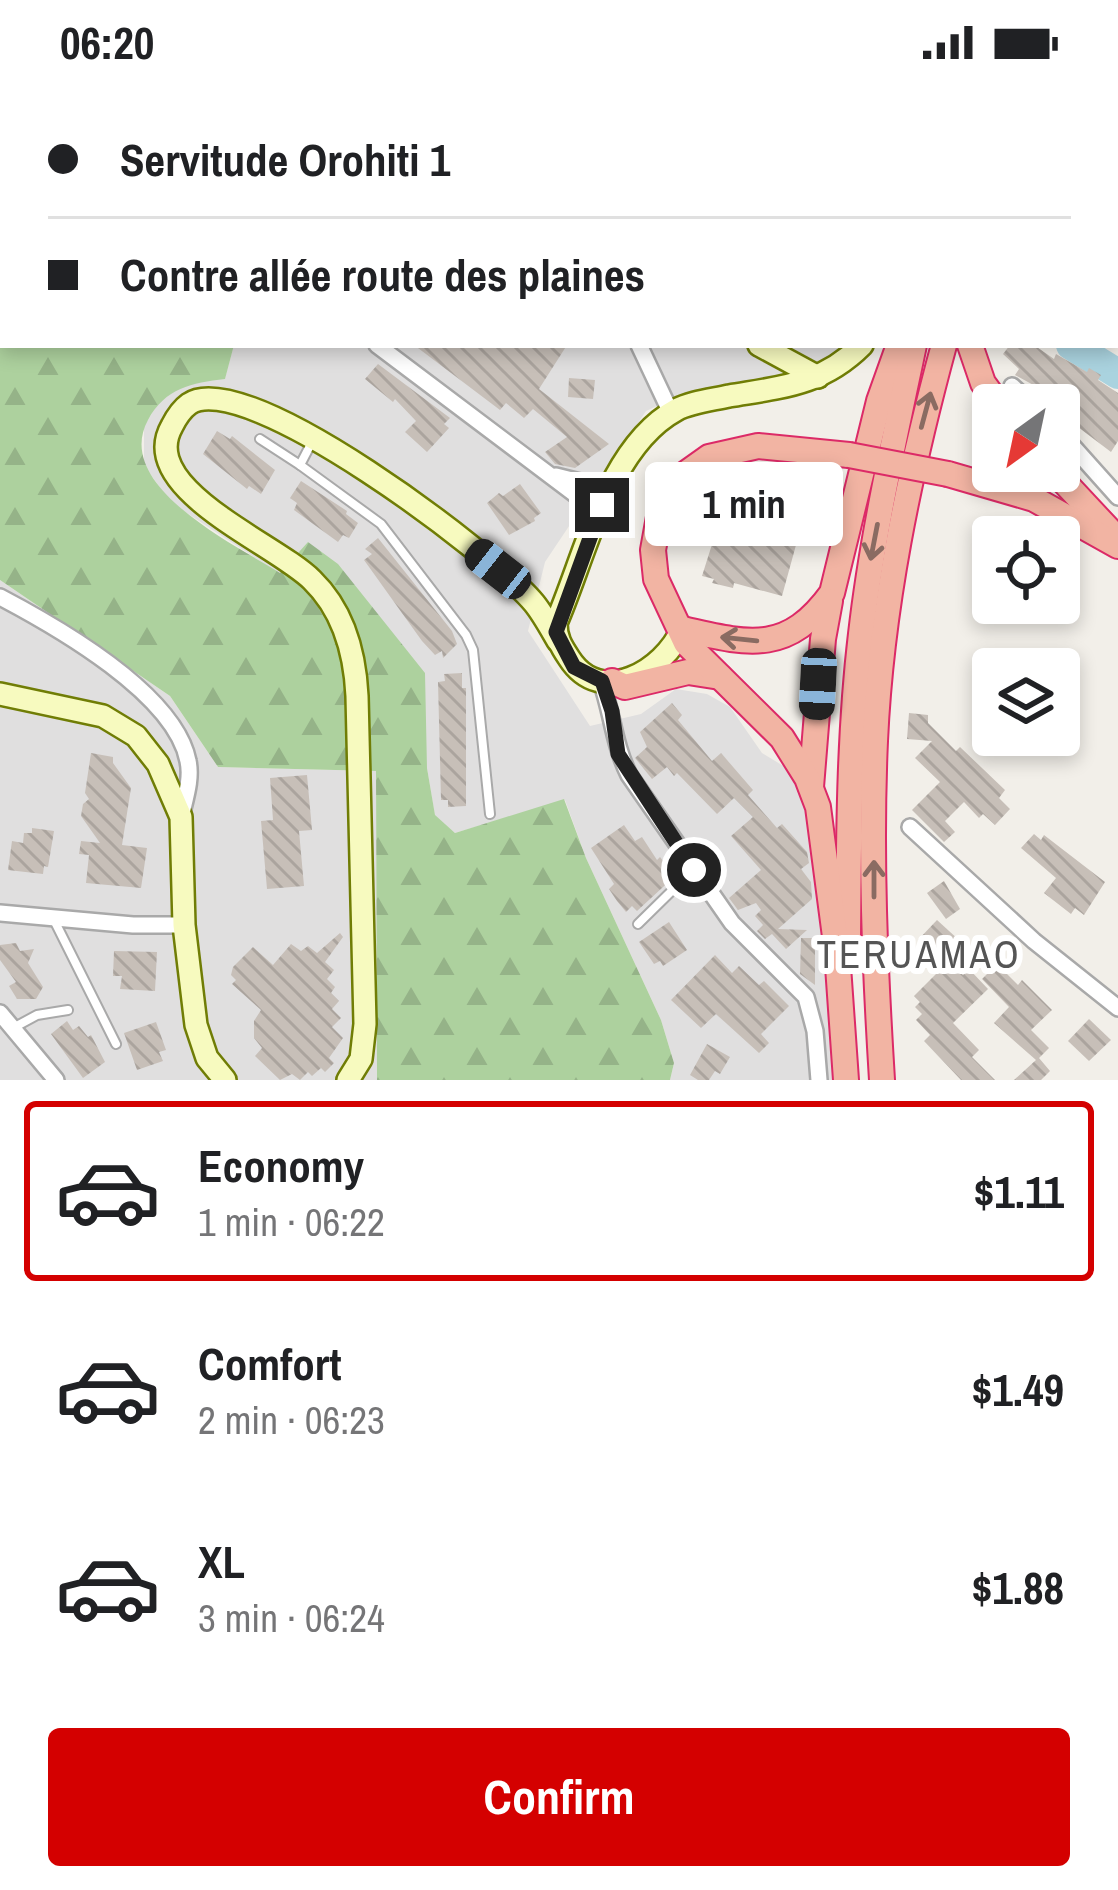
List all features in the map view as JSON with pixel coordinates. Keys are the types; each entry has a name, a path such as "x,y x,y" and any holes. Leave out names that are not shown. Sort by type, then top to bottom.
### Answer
{"highway":[{"path":"810,788 823,639 832,592 879,401 898,348"},
{"path":"857,1080 848,957 853,713 871,560 913,348"},
{"path":"882,1080 873,890 880,681 914,458 943,348"},
{"path":"971,348 985,384"},
{"path":"846,1080 826,854 810,788 782,738 686,643 656,579 652,550 658,517 671,484 693,464 758,446 849,455 972,476"},
{"path":"1030,492 1118,543"},
{"path":"1073,492 1118,543"},
{"path":"682,629 742,642 776,640 809,622 832,592"},
{"path":"607,681 625,687 688,672 723,678"}],"main road":[{"path":"765,348 818,377"},
{"path":"559,641 556,623 613,482 631,452 671,412 818,377 859,348"},
{"path":"348,1080 361,1059 365,1024 357,696 350,643 312,579 176,481 164,454 165,440 179,414 201,398 229,401 315,437 498,569 535,604 574,667 607,681 645,674 682,629"},
{"path":"0,694 88,711 126,728 148,748 181,817 184,925 196,1024 207,1058 225,1080"}],"street":[{"path":"380,348 600,513"},
{"path":"640,348 671,412"},
{"path":"1080,454 1118,497"},
{"path":"542,472 575,482 613,482"},
{"path":"0,597 74,641 156,705 171,723 188,756 190,775 181,817"},
{"path":"607,681 618,754 732,923 806,997 815,1031 819,1080"},
{"path":"910,827 1034,941 1118,1008"},
{"path":"0,913 184,925"},
{"path":"0,1013 56,1080"}],"lane":[{"path":"300,465 315,437"},
{"path":"260,439 381,524 466,634 473,650 490,814"},
{"path":"638,924 694,869"},
{"path":"54,918 116,1044"},
{"path":"13,1028 37,1015 68,1010"}],"shaded area":[{"path":"233,348 847,348 804,372 679,396 646,411 545,562 528,631 590,726 641,714 676,689 707,694 730,707 762,753 785,767 801,790 817,844 838,1080 670,1080 674,1063 661,1020 586,858 565,800 455,833 435,816 427,768 280,574 170,502 144,465 144,426 162,397 193,382 225,378"},
{"path":"0,580 170,696 218,767 376,771 377,1080 0,1080"}],"green space":[{"path":"0,348 233,348 225,379 180,389 155,409 142,444 147,468 184,511 280,573 308,542 338,564 425,673 427,768 435,815 455,833 564,799 661,1020 674,1063 670,1080 377,1080 376,771 218,767 170,696 0,580"}],"building":[{"path":"418,348 565,348 539,389 609,444 575,468 555,464 545,452 567,437 533,409 524,418 506,403 500,410"},
{"path":"1008,348 1038,348 1054,359 1056,354 1101,375 1098,380 1118,393 1118,441 1111,452 1080,429 1080,384 1032,384 1015,375 1019,369 1003,354"},
{"path":"378,364 450,418 444,424 449,428 427,452 405,432 416,421 395,399 393,402 365,379"},
{"path":"569,378 595,380 593,399 568,397"},
{"path":"217,431 232,436 275,470 261,494 247,489 203,454"},
{"path":"301,481 358,523 349,538 343,535 338,542 294,510 297,503 290,498"},
{"path":"520,484 541,513 509,535 487,503"},
{"path":"757,513 795,523 791,543 796,545 782,596 734,583 733,588 712,583 714,579 702,576 720,519 754,529"},
{"path":"378,538 452,631 457,644 443,658 442,651 435,655 422,641 364,560 372,554 365,549"},
{"path":"462,673 466,806 448,807 448,800 441,800 438,682 445,681 444,674"},
{"path":"672,703 682,715 678,720 712,761 721,753 753,790 748,795 807,852 809,863 801,869 811,882 812,899 778,929 807,930 786,949 772,934 765,939 757,931 763,925 755,916 761,910 756,903 738,910 729,898 761,870 731,836 753,817 734,798 717,814 677,773 674,776 667,767 652,779 635,758 647,747 640,732"},
{"path":"909,713 928,715 928,723 956,751 960,747 1005,790 999,798 1010,809 995,825 983,814 979,818 964,802 945,821 955,832 944,842 912,810 940,782 915,758 932,741 907,739"},
{"path":"91,753 113,757 131,788 122,845 147,848 141,888 86,883 89,855 79,854 81,841 100,843 81,816 89,799 85,793"},
{"path":"307,775 312,830 299,831 304,886 267,889 261,821 273,820 270,778"},
{"path":"624,825 635,841 642,837 675,876 637,911 632,906 626,912 609,889 614,884 591,848"},
{"path":"32,828 54,831 48,867 44,866 43,874 8,870 12,841 23,843 24,833 32,833"},
{"path":"1034,834 1041,840 1044,835 1105,882 1084,915 1075,908 1071,914 1044,893 1056,878 1021,848"},
{"path":"944,881 960,909 946,919 927,893"},
{"path":"937,920 960,941 941,961 918,940"},
{"path":"669,922 687,950 663,966 660,961 654,964 639,942"},
{"path":"340,933 343,937 325,962 334,970 327,979 339,1001 332,1009 341,1018 332,1027 343,1038 329,1058 334,1063 325,1072 321,1068 312,1076 308,1072 300,1080 292,1074 280,1080 255,1056 262,1048 254,1038 254,1021 261,1010 232,984 236,980 231,975 233,967 253,947 273,965 291,944 301,951 308,946 317,953"},
{"path":"801,938 815,938 815,985 800,974"},
{"path":"16,943 20,951 34,949 28,963 43,987 36,999 17,999 9,986 16,982 0,960 0,945"},
{"path":"114,951 157,952 155,991 120,989 122,976 113,976"},
{"path":"715,955 732,973 739,966 759,985 764,981 789,1006 761,1034 769,1043 759,1053 716,1014 701,1028 671,1000"},
{"path":"949,961 963,975 969,969 988,989 953,1023 979,1050 972,1057 995,1080 961,1080 924,1041 930,1035 916,1020 922,1014 914,996"},
{"path":"997,964 1018,985 1022,980 1052,1010 1031,1030 1049,1048 1039,1058 1050,1071 1041,1080 1014,1080 1036,1060 994,1023 1009,1007 982,979"},
{"path":"1089,1019 1111,1040 1089,1061 1068,1041"},
{"path":"67,1021 73,1030 79,1026 91,1035 105,1062 83,1078 51,1034"},
{"path":"156,1022 166,1050 159,1052 163,1061 137,1070 124,1033"},
{"path":"707,1044 730,1057 720,1074 715,1071 709,1080 698,1080 690,1075"}],"waterway":[{"path":"1076,348 1118,374"}],"district":[{"name":"TERUAMAO","path":"919,954"}],"route":[{"path":"602,505 556,632 574,667 602,681 618,754 694,870"}]}
